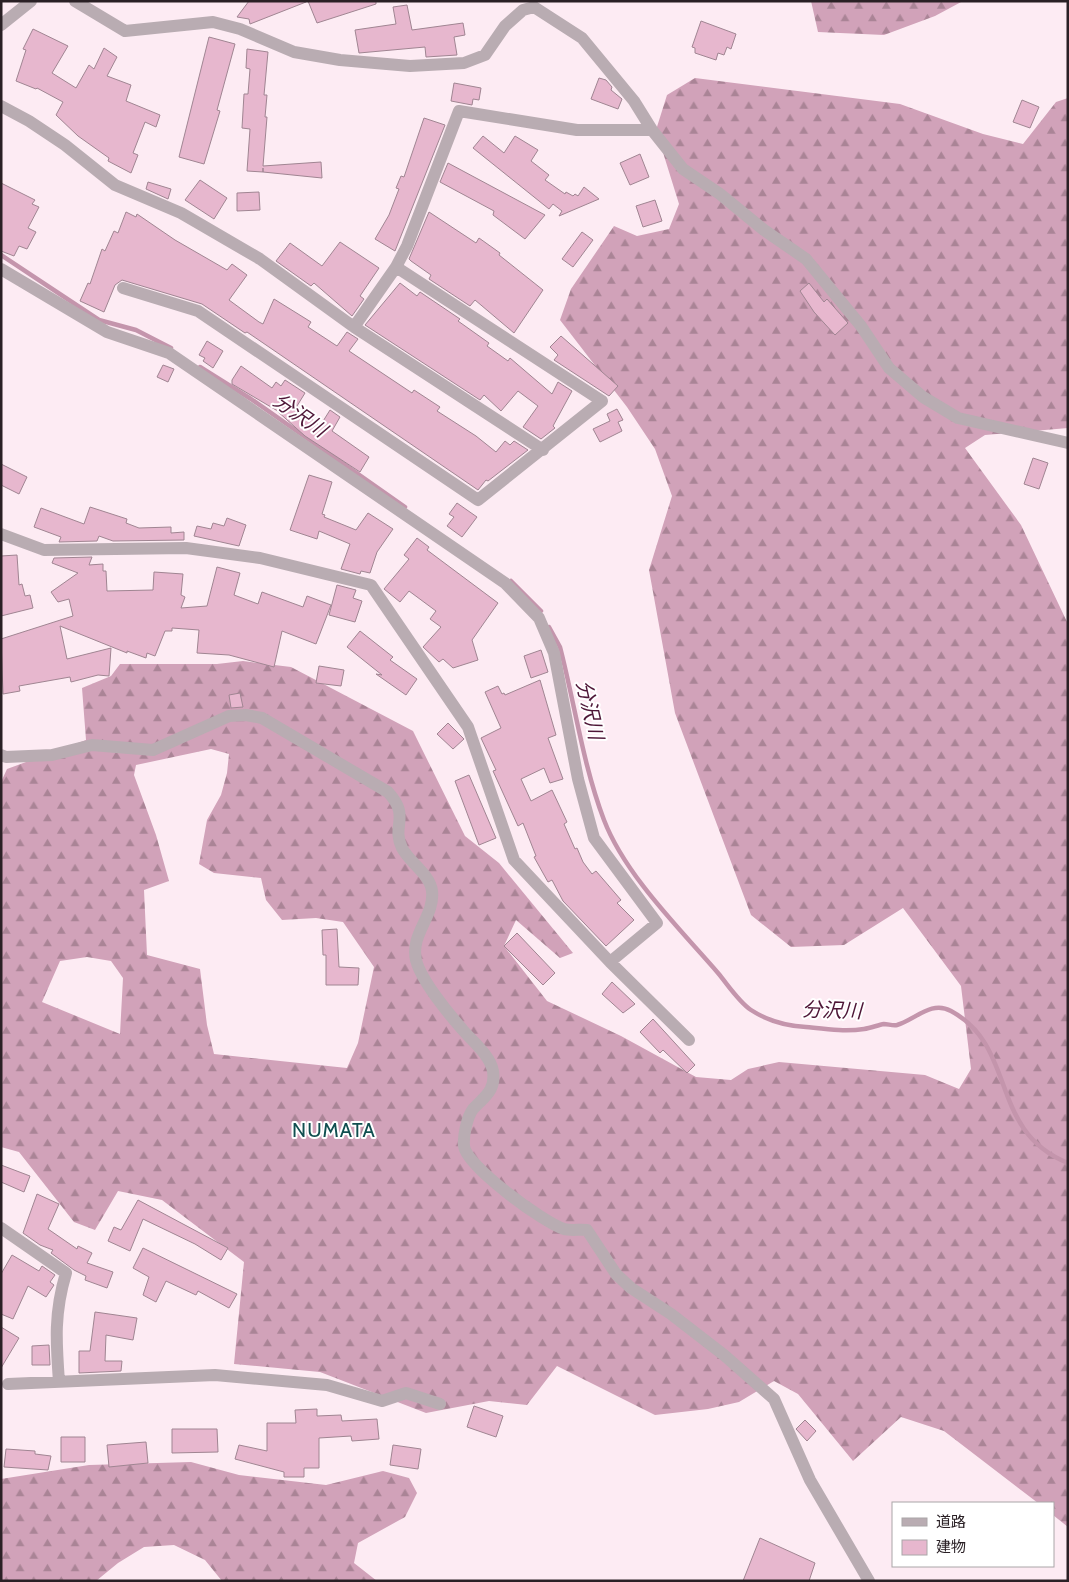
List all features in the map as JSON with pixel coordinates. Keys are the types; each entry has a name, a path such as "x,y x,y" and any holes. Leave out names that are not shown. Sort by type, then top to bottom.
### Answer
{"street":[{"path":"1,25 31,1"},
{"path":"75,1 125,31 214,22 240,29 294,52 340,60 410,66 464,63 485,55 505,26 523,10 534,7 582,38 634,101 652,130 683,169 720,194 764,230 806,259 862,326 889,368 922,397 958,418 1068,443"},
{"path":"1,106 65,145 115,185 181,213 260,259 354,327 542,450"},
{"path":"354,327 396,267 430,190 459,111 577,130 652,130"},
{"path":"123,288 198,311 478,500 602,401 396,267"},
{"path":"1,269 107,332 169,353 505,583 539,618 554,653 578,779 594,838 657,923 610,962"},
{"path":"1,534 44,550 186,548 260,558 371,585 468,727 514,860 610,962 688,1040"},
{"path":"1,756 52,755 92,745 153,750 229,716 246,715 262,718 388,792 397,802 401,816 398,837 402,849 423,874 432,890 430,908 416,942 417,961 422,974 460,1027 487,1058 493,1071 492,1087 488,1096 472,1111 467,1125 464,1147 470,1159 507,1193 542,1218 565,1229 587,1230 616,1274 630,1288 671,1314 724,1355 774,1399 810,1480 869,1581"},
{"path":"1,1228 66,1273 58,1301 56,1322 58,1382"},
{"path":"8,1384 215,1375 327,1385 382,1401 406,1392 440,1404"}],"green space":[{"path":"811,1 963,1 935,16 884,35 818,32"},
{"path":"695,78 900,104 983,134 1023,144 1056,102 1068,98 1068,428 985,435 965,448 1021,525 1068,624 1068,1527 1054,1516 1054,1502 1037,1502 944,1431 901,1417 853,1461 798,1394 774,1381 739,1402 708,1409 655,1415 557,1366 527,1405 489,1401 426,1413 320,1372 234,1364 244,1262 162,1200 118,1191 95,1230 74,1222 19,1152 1,1147 1,782 7,769 86,740 82,688 111,676 120,664 217,664 243,661 291,667 413,731 465,836 499,863 573,953 560,958 516,920 504,946 547,1001 621,1036 696,1077 731,1080 748,1069 779,1062 925,1075 959,1089 971,1069 961,986 903,908 844,945 791,947 751,915 675,713 649,570 672,496 655,449 627,407 560,320 571,289 614,226 637,236 669,229 679,204 656,130 667,95","holes":["211,749 229,754 227,773 221,795 207,820 199,864 214,873 261,878 266,900 282,920 316,918 343,922 374,967 358,1043 347,1068 214,1054 207,1025 200,969 147,955 144,890 169,881 156,835 134,775 136,765","87,957 111,961 123,978 120,1034 42,1002 60,961"]},
{"path":"191,1462 239,1475 326,1485 383,1471 409,1478 417,1493 405,1517 358,1543 354,1563 377,1581 222,1581 205,1560 174,1545 144,1547 118,1563 96,1581 1,1581 1,1479 89,1465"}],"building":[{"path":"249,1 306,2 250,24 249,19 237,17"},
{"path":"308,1 376,1 376,4 317,23"},
{"path":"407,5 412,30 463,23 465,35 454,37 457,55 426,57 425,47 359,53 355,30 396,24 393,7"},
{"path":"701,21 736,34 731,49 727,47 724,55 718,53 716,60 695,53 695,48 692,47"},
{"path":"33,29 68,46 52,73 76,88 89,65 94,69 104,48 117,57 107,76 131,85 126,101 160,115 156,127 145,122 133,153 138,155 131,173 108,161 109,158 78,136 56,115 63,102 37,88 16,81 26,50 23,49"},
{"path":"209,37 235,44 217,110 220,111 204,164 179,157"},
{"path":"247,49 268,52 264,95 267,95 265,117 267,117 263,166 321,162 322,178 247,171 250,129 242,128 244,94 248,94 250,69 246,68"},
{"path":"599,78 606,80 612,87 611,90 622,99 618,109 591,99"},
{"path":"454,83 481,88 479,100 473,99 472,105 451,101"},
{"path":"1022,100 1039,107 1030,128 1013,122"},
{"path":"424,118 445,125 395,251 375,239 389,215 399,189 396,188 401,176 404,177"},
{"path":"483,136 504,153 515,136 538,150 531,161 549,175 545,180 565,194 566,192 573,196 575,194 578,196 584,187 599,199 559,216 562,211 553,204 549,209 473,148"},
{"path":"640,154 649,177 630,185 620,163"},
{"path":"448,163 545,215 525,239 493,215 494,211 440,182"},
{"path":"200,180 227,198 214,219 185,200"},
{"path":"148,182 171,189 168,199 146,189"},
{"path":"1,183 35,200 32,204 39,207 28,228 36,232 27,249 19,246 14,256 1,251"},
{"path":"259,192 260,210 237,211 237,193"},
{"path":"655,200 662,221 643,227 636,206"},
{"path":"126,212 136,217 137,214 175,240 227,270 232,264 247,275 229,300 259,322 263,324 274,299 311,322 308,327 337,346 347,332 358,339 349,351 412,393 414,390 440,407 437,411 476,436 496,452 505,441 510,445 514,441 528,450 488,481 486,480 478,490 247,332 245,333 202,304 122,280 115,285 104,312 80,301 88,283 90,284 102,249 105,251 114,231 118,233"},
{"path":"429,212 476,243 479,238 500,253 499,255 543,290 514,333 475,300 470,306 429,279 431,275 409,259"},
{"path":"582,232 593,240 573,267 562,259"},
{"path":"340,242 379,268 360,296 364,299 352,316 314,283 311,286 276,261 290,243 322,266"},
{"path":"400,283 417,296 420,292 460,319 458,321 489,343 487,346 508,361 510,358 552,394 558,382 572,391 553,426 555,428 541,439 523,427 538,406 518,391 501,411 484,395 480,400 365,325"},
{"path":"809,283 824,302 827,299 848,323 835,335 814,312 800,291"},
{"path":"561,336 618,386 609,396 554,360 558,355 550,347"},
{"path":"207,341 223,351 213,368 203,361 205,358 199,355"},
{"path":"163,365 174,369 168,382 157,377"},
{"path":"241,366 272,388 276,382 281,386 285,380 305,393 297,406 320,426 330,410 340,417 332,431 369,457 360,472 305,436 276,410 232,384 232,380"},
{"path":"617,409 623,420 618,422 622,431 600,442 593,429 610,421 607,414"},
{"path":"1033,458 1048,463 1039,489 1024,484"},
{"path":"1,464 27,477 19,494 1,485"},
{"path":"309,475 332,482 322,514 325,515 324,517 356,530 368,513 393,529 377,552 370,573 361,571 360,574 341,569 350,544 319,531 317,539 290,530"},
{"path":"457,503 477,517 462,537 447,526 454,517 449,514"},
{"path":"90,507 127,519 126,523 139,528 171,527 171,533 184,532 184,540 113,541 99,536 97,541 59,542 61,537 34,527 41,508 84,524"},
{"path":"227,518 246,525 239,546 194,536 197,526 211,529 213,523 224,526"},
{"path":"417,538 429,547 427,550 498,603 472,640 478,660 453,668 443,659 439,662 423,647 441,627 430,619 436,611 409,591 400,602 384,589 409,559 404,555"},
{"path":"17,555 19,585 22,584 25,596 30,595 33,608 1,616 1,556"},
{"path":"92,557 89,565 103,564 103,571 106,571 107,591 153,590 154,572 183,574 181,595 185,597 181,608 207,606 217,567 240,573 234,595 258,604 262,592 303,607 307,596 331,605 316,644 282,631 274,667 229,655 197,653 199,630 172,628 172,631 165,631 155,656 147,653 146,658 127,651 127,653 60,626 67,659 111,648 109,676 98,675 71,682 70,677 19,686 20,691 3,694 1,639 73,616 69,599 58,602 51,592 78,573 52,563 54,558"},
{"path":"337,585 356,590 353,598 362,601 355,622 329,615"},
{"path":"360,631 393,657 390,660 417,679 406,695 376,674 382,675 347,647"},
{"path":"541,650 548,672 531,678 524,656"},
{"path":"319,666 344,670 341,686 316,683"},
{"path":"540,680 556,735 548,738 563,779 550,783 544,768 521,779 531,801 552,790 567,822 564,824 583,862 592,874 596,871 621,900 617,903 634,920 606,946 563,901 552,880 548,882 534,857 536,856 523,823 518,826 493,771 496,770 481,738 501,728 485,692 498,686 502,694 504,693 505,695"},
{"path":"240,693 243,707 231,708 229,695"},
{"path":"448,723 464,739 453,749 437,734"},
{"path":"469,775 496,838 479,845 455,781"},
{"path":"337,929 339,967 359,968 358,985 326,985 326,955 323,955 322,930"},
{"path":"517,933 555,973 543,985 504,946"},
{"path":"612,982 635,1004 623,1013 602,994"},
{"path":"653,1019 695,1065 687,1073 663,1050 660,1053 640,1032"},
{"path":"1,1165 30,1176 24,1192 1,1182"},
{"path":"37,1194 59,1204 48,1229 77,1249 78,1246 92,1253 87,1263 113,1272 107,1288 85,1280 86,1276 74,1270 51,1253 53,1250 40,1245 23,1233"},
{"path":"138,1200 228,1248 221,1260 195,1244 143,1219 130,1251 108,1241 114,1227 121,1230"},
{"path":"143,1248 237,1294 229,1308 198,1291 196,1295 166,1281 156,1302 143,1295 149,1277 133,1268"},
{"path":"12,1255 39,1271 42,1266 55,1275 50,1282 54,1285 46,1297 28,1286 13,1319 1,1314 1,1274"},
{"path":"95,1312 137,1318 133,1340 106,1335 105,1361 122,1361 121,1371 79,1373 79,1351 90,1351"},
{"path":"1,1327 19,1338 1,1368"},
{"path":"49,1345 50,1365 32,1365 32,1346"},
{"path":"474,1406 503,1416 496,1437 467,1427"},
{"path":"317,1409 317,1416 341,1415 342,1421 377,1419 379,1439 352,1441 351,1436 319,1438 319,1468 304,1468 304,1477 284,1477 284,1472 235,1459 239,1445 267,1451 267,1423 296,1423 295,1410"},
{"path":"805,1420 816,1431 807,1441 796,1429"},
{"path":"172,1429 217,1429 218,1452 172,1453"},
{"path":"61,1437 85,1437 85,1462 61,1462"},
{"path":"146,1442 148,1463 109,1467 107,1445"},
{"path":"393,1445 421,1449 418,1469 390,1465"},
{"path":"6,1449 35,1451 35,1454 51,1456 48,1470 4,1467"},
{"path":"760,1538 815,1563 809,1581 743,1581"}],"waterway":[{"name":"分沢川","path":"1,255 99,320 136,330 171,348"},
{"name":"分沢川","path":"200,367 251,399 405,507"},
{"name":"分沢川","path":"511,581 541,611"},
{"name":"分沢川","path":"549,627 560,647 590,778 613,841 639,881 742,1003 757,1014 784,1024 842,1030 857,1030 884,1024 897,1025 930,1009 944,1008 951,1011 972,1027 986,1045 1013,1110 1025,1131 1043,1149 1068,1163"}],"district":[{"name":"NUMATA","path":"334,1130"}]}
